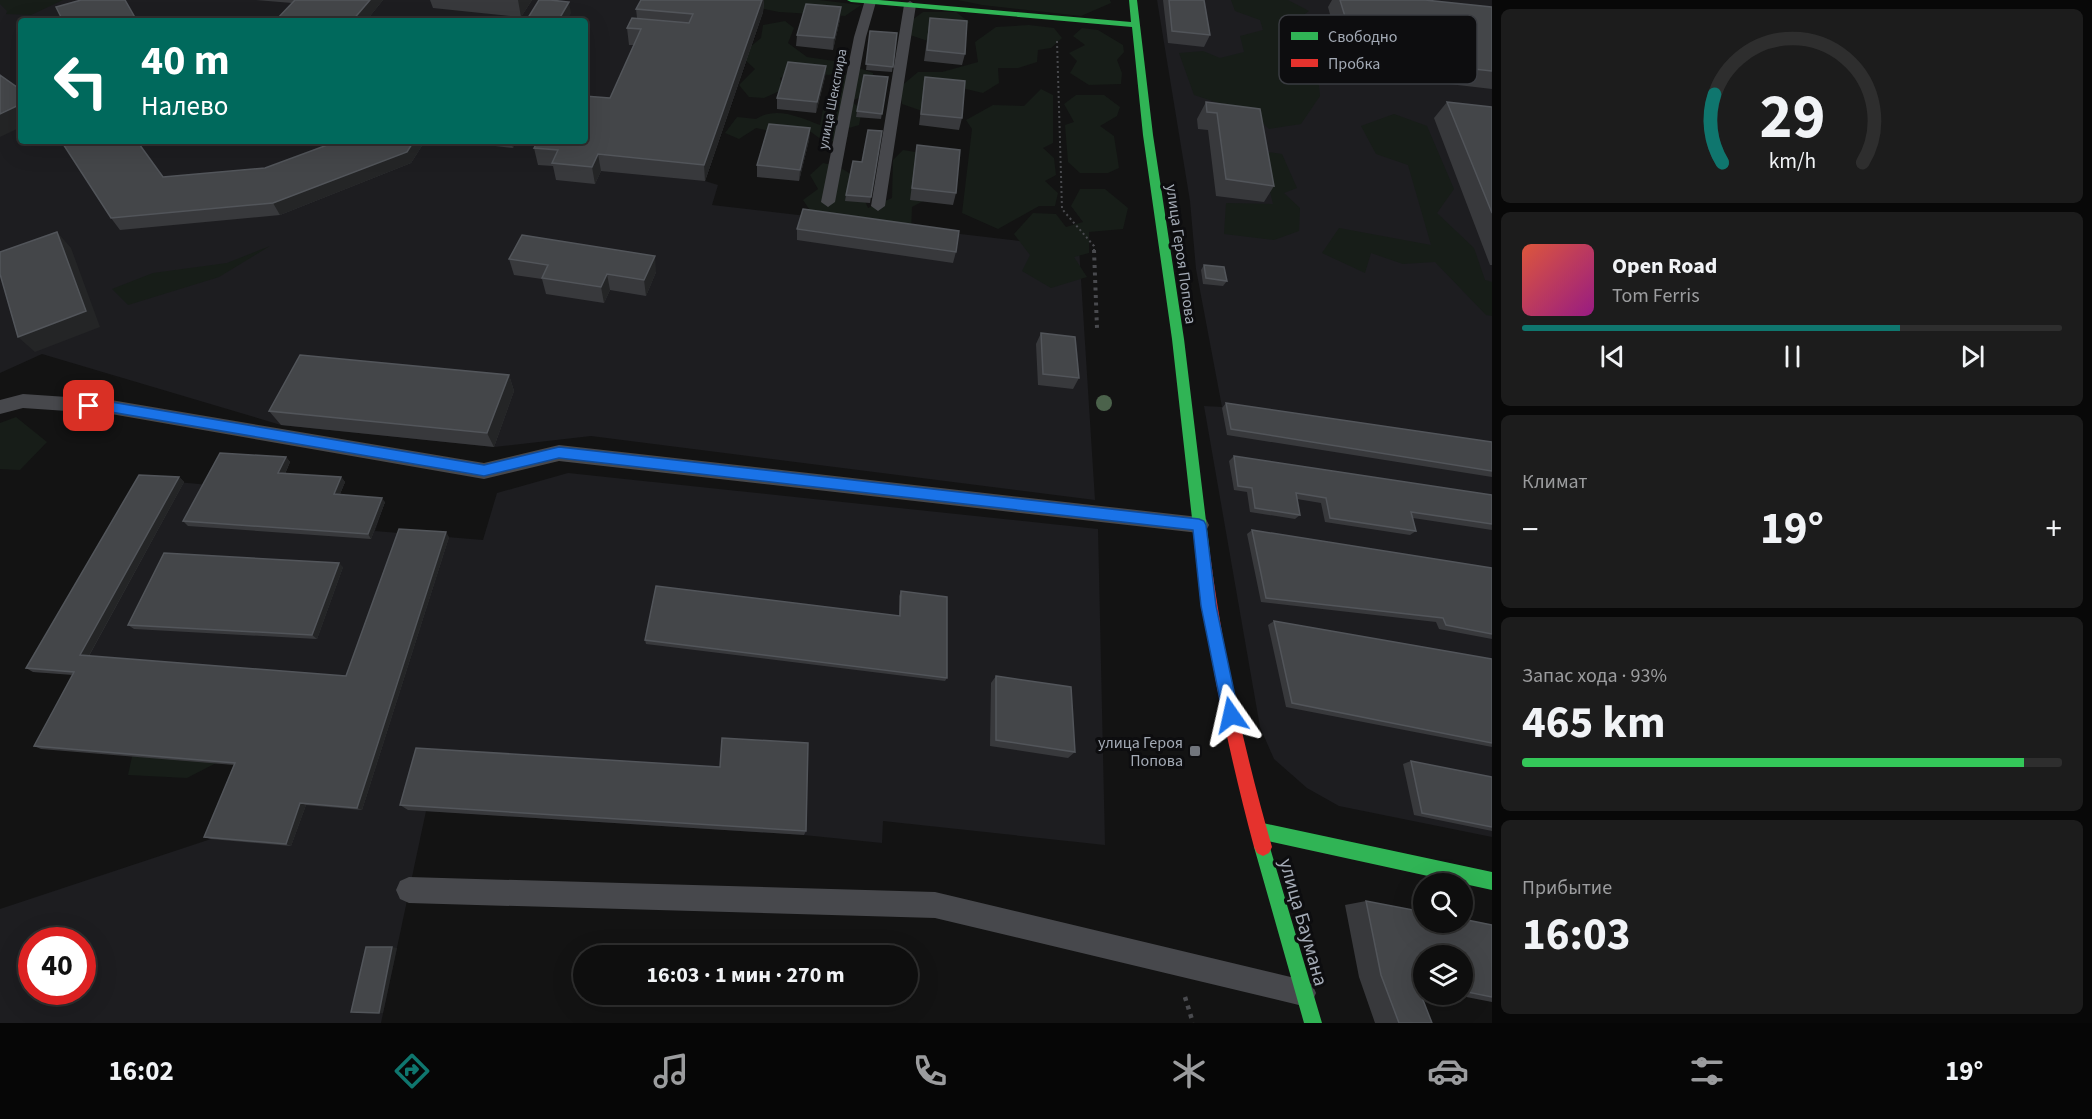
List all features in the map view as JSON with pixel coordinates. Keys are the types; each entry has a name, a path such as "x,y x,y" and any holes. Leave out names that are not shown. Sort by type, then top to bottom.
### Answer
{"street":[{"path":"851,0 1137,25"},
{"name":"улица Героя Попова","path":"1133,0 1148,135 1178,339 1209,606 1231,715 1258,830"},
{"path":"1258,830 1492,881"},
{"name":"улица Баумана","path":"1258,830 1313,1023"}],"lane":[{"name":"улица Шекспира","path":"828,202 870,2"},
{"path":"878,206 901,3"},
{"path":"0,407 23,401 111,407 484,471 559,453 1199,525"},
{"path":"409,890 934,905 1303,993"}],"path":[{"path":"1057,19 1062,209 1094,246 1097,328"}],"shaded area":[{"path":"0,0 640,0 763,12 705,181 718,185 712,205 1079,248 1095,500 591,436 494,447 281,425 42,354 0,373"},
{"path":"0,0 63,0 31,15 6,14 7,11 0,4"},
{"path":"663,0 819,0 861,5 845,16"},
{"path":"958,0 1110,0 1111,3 1081,16 982,5"},
{"path":"1157,0 1492,0 1492,837 1339,806 1307,788 1274,759 1260,727 1204,406 1222,407 1196,269 1190,201"},
{"path":"1231,0 1288,0 1309,11 1304,15 1279,15 1279,84 1319,84 1320,96 1301,124 1269,129 1253,114 1194,95 1179,53 1203,51 1220,58 1244,52 1240,36 1263,30 1260,20 1235,11"},
{"path":"923,12 956,12 969,22 955,38 931,42 910,35 905,25"},
{"path":"785,21 794,28 788,43 807,57 848,63 843,71 829,75 796,70 780,78 784,89 764,98 749,97 739,85 755,69 745,60 750,47 761,38 763,25"},
{"path":"1029,25 1054,28 1062,38 1051,48 1038,50 1037,62 1018,68 998,68 999,83 983,93 953,86 925,112 902,104 900,87 918,72 942,72 978,62 975,42 996,27"},
{"path":"1082,28 1098,30 1123,45 1124,52 1117,60 1122,73 1121,84 1089,85 1070,73 1077,61 1069,53 1085,45 1073,36"},
{"path":"859,68 873,73 876,91 851,101 862,110 859,125 846,129 848,137 826,143 811,132 788,135 756,128 739,139 725,133 737,117 756,119 771,113 788,114 820,125 824,104 839,97 835,80"},
{"path":"1041,89 1053,95 1053,143 1043,148 1054,158 1056,175 1045,181 1058,193 1055,206 1039,206 998,229 962,213 972,129 966,120 993,105 1024,106"},
{"path":"1076,95 1104,95 1120,107 1117,116 1100,126 1114,136 1119,168 1108,173 1080,173 1068,162 1065,125 1074,122 1064,104"},
{"path":"1394,114 1427,126 1454,189 1437,213 1474,248 1485,280 1492,282 1492,316 1486,315 1435,262 1403,264 1371,253 1365,273 1322,253 1339,228 1431,245 1408,165 1376,154 1361,126"},
{"path":"903,150 922,153 940,192 912,207 911,234 813,215 803,200 818,189 810,175 823,163 842,169 853,177 868,208 892,198 893,160"},
{"path":"1260,151 1282,154 1297,188 1284,193 1300,208 1299,231 1274,240 1224,234 1226,203 1273,204"},
{"path":"1080,189 1105,189 1128,208 1123,229 1089,232 1089,253 1074,257 1087,277 1051,288 1022,271 1030,255 1014,234 1033,213 1056,214 1066,227 1083,222 1071,206"},
{"path":"270,246 219,277 128,305 112,289 153,273 227,263"},
{"path":"16,417 47,442 20,470 0,469 0,423"},
{"path":"568,473 1098,529 1105,845 883,821 882,843 804,835 426,811 381,1023 0,1023 0,909 211,839 241,766 81,675 33,672 144,479 210,485 283,478 345,482 338,498 385,502 375,531 483,540 497,493"},
{"path":"136,738 251,745 187,778 128,775"}],"building":[{"path":"81,0 125,0 135,18 62,18 56,7"},
{"path":"295,0 370,0 355,18 278,18"},
{"path":"539,0 569,2 560,18 528,18"},
{"path":"641,0 762,0 704,165 598,154 592,167 552,163 558,150 534,148 536,144 588,144 588,96 610,98 641,29 627,28 632,18 689,23 693,14 636,9"},
{"path":"1169,0 1204,0 1210,35 1172,31"},
{"path":"1340,0 1425,0 1492,7 1492,71 1477,69 1477,15 1345,15"},
{"path":"806,4 841,7 834,38 797,35"},
{"path":"930,18 967,21 965,54 927,50"},
{"path":"870,31 897,33 893,67 866,64"},
{"path":"788,62 826,66 817,102 777,98"},
{"path":"0,75 18,88 18,105 0,114"},
{"path":"864,75 888,77 882,114 857,111"},
{"path":"925,77 965,81 962,118 921,114"},
{"path":"1206,102 1260,109 1274,186 1226,179 1217,113 1207,112"},
{"path":"1447,102 1492,107 1492,213"},
{"path":"769,124 810,128 800,170 757,165"},
{"path":"868,130 882,131 871,197 846,195 853,161 862,162"},
{"path":"63,144 139,144 163,177 265,168 330,144 412,144 407,152 273,203 111,218"},
{"path":"917,145 960,150 956,193 912,188"},
{"path":"803,209 959,231 956,252 797,229"},
{"path":"57,232 86,311 18,337 0,274 0,252"},
{"path":"522,235 655,256 644,280 607,274 601,287 542,278 548,265 509,259"},
{"path":"1204,265 1224,267 1227,281 1206,278"},
{"path":"1041,333 1075,337 1079,378 1043,374"},
{"path":"300,355 509,375 487,433 269,411"},
{"path":"1226,403 1492,442 1492,471 1231,429"},
{"path":"220,453 286,457 278,473 341,477 334,494 382,498 368,534 183,521"},
{"path":"1234,456 1492,495 1492,524 1411,512 1416,531 1330,518 1326,498 1296,493 1300,515 1255,508 1252,488 1238,486"},
{"path":"139,475 179,477 80,655 346,676 399,529 446,532 357,808 300,803 286,844 204,837 235,763 34,746 74,672 26,668"},
{"path":"1252,530 1492,568 1492,634 1446,625 1443,618 1266,598"},
{"path":"164,553 339,563 312,635 128,625"},
{"path":"656,586 900,616 901,591 947,597 947,678 645,640"},
{"path":"1274,621 1492,659 1492,743 1292,703"},
{"path":"996,676 1071,687 1075,752 996,740"},
{"path":"722,738 808,743 806,831 400,805 416,748 720,767"},
{"path":"1411,761 1492,777 1492,827 1422,813"},
{"path":"1366,901 1413,910 1413,933 1473,933 1473,921 1492,925 1492,997 1473,993 1473,945 1413,945 1413,1005 1425,1005 1432,1023 1399,1023 1381,975"},
{"path":"366,947 392,947 379,1013 351,1012"}],"traffic: fast":[{"path":"851,0 1137,25"},
{"path":"1133,0 1148,135 1178,339 1203,554"},
{"path":"1258,830 1492,881"},
{"path":"1263,847 1313,1023"}],"traffic: jam":[{"path":"1203,554 1213,628 1227,702 1263,847"}],"place":[{"name":"улица Героя Попова","path":"1195,751"}],"route":[{"path":"89,406 111,407 484,471 559,453 1199,525 1209,606 1231,715"}]}
